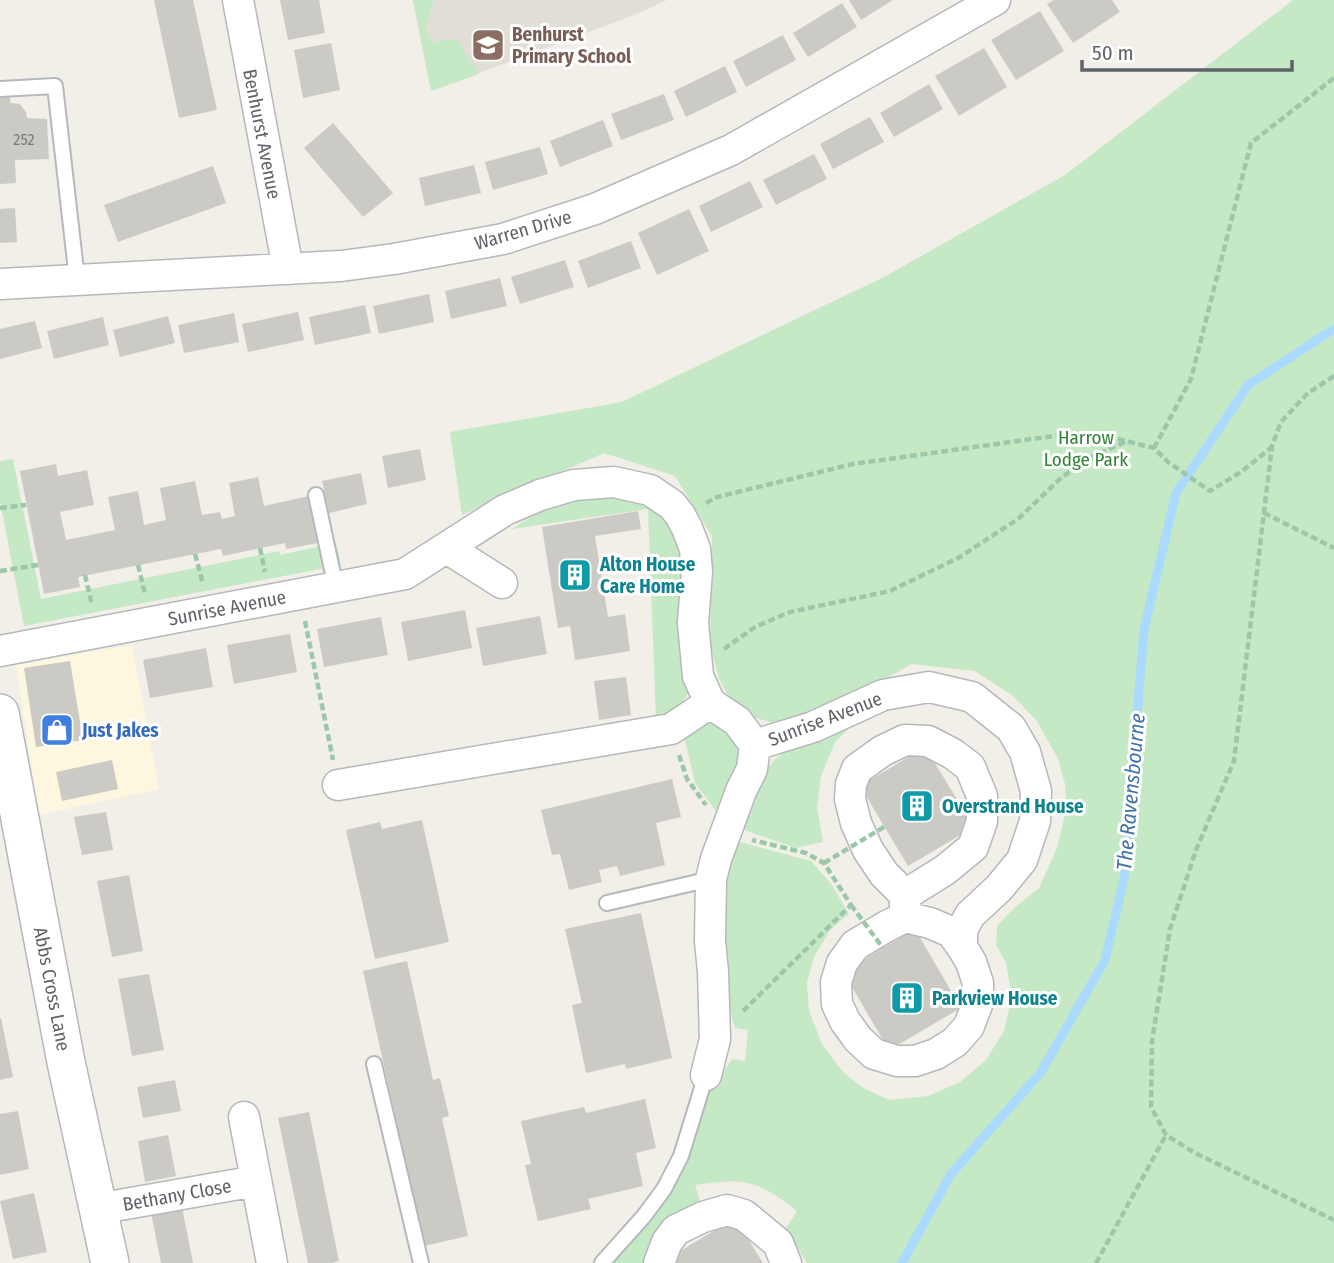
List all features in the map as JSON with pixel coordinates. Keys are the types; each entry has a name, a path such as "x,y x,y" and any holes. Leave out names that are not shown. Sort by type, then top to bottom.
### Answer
{"street":[{"name":"Benhurst Avenue","path":"238,0 288,269"},
{"name":"Warren Drive","path":"0,284 341,266 503,239 595,209 731,150 995,0"},
{"name":"Sunrise Avenue","path":"0,651 405,575 505,510 540,495 574,485 614,482 650,491 672,505 680,515 695,549 693,623 698,676 710,703 737,721 755,745 752,769 741,791 711,879 710,941 715,1039 706,1075"},
{"path":"447,548 502,583"},
{"name":"Sunrise Avenue","path":"755,745 813,727 883,695 929,687 972,697 1011,728 1026,752 1036,791 1035,821 1022,860 999,888 970,915 962,930 962,947"},
{"path":"338,785 671,729 710,703"},
{"name":"Abbs Cross Lane","path":"0,713 66,1062 110,1263"},
{"path":"962,947 951,932 930,923 905,906 868,850 856,823 850,799 856,769 882,751 905,740 928,741 953,754 970,767 982,796 982,821 973,847 905,906 887,926 855,945 842,963 836,982 837,1004 858,1039 874,1054 897,1061 915,1061 936,1054 955,1042 969,1026 978,1002 978,983 971,962 962,947"},
{"name":"Bethany Close","path":"244,1117 272,1263"},
{"name":"Bethany Close","path":"97,1209 256,1181"},
{"path":"659,1263 667,1242 676,1230 703,1217 727,1210 744,1215 778,1243 786,1263"}],"lane":[{"path":"0,89 55,86 77,279"},
{"path":"316,495 336,588"},
{"path":"607,903 711,879"},
{"path":"374,1064 421,1263"},
{"path":"602,1263 664,1189 681,1156 706,1075"}],"path":[{"path":"1154,449 1191,379 1251,143 1334,78"},
{"path":"1334,376 1308,393 1280,422 1272,446 1234,761 1196,850 1170,929 1152,1041 1151,1107 1166,1135 1195,1153 1334,1220"},
{"path":"680,515 717,497 853,464 1075,433 1107,436 1154,449 1210,491 1241,472 1272,446"},
{"path":"696,667 755,627 790,612 890,591 960,557 1018,519 1062,477 1094,456 1127,441"},
{"path":"0,508 26,505"},
{"path":"1264,513 1334,548"},
{"path":"0,572 38,565"},
{"path":"299,594 338,785"},
{"path":"824,863 884,827"},
{"path":"715,1039 851,905 883,948"},
{"path":"1096,1263 1166,1135"}],"shaded area":[{"name":"Benhurst Primary School","path":"413,0 667,0 632,16 431,91"},
{"path":"132,645 159,789 39,815 16,665"}],"green space":[{"path":"413,0 434,0 425,29 432,42 456,39 479,74 431,91"},
{"name":"Harrow Lodge Park","path":"1293,0 1334,0 1334,1263 807,1263 786,1228 797,1211 760,1187 749,1183 726,1182 695,1185 701,1204 648,1263 613,1263 648,1220 678,1173 694,1140 709,1081 716,1082 732,1059 745,1061 748,1030 735,1028 733,1023 724,949 723,913 727,877 736,841 811,861 832,885 849,914 830,930 814,957 807,983 809,1011 822,1044 842,1071 863,1088 889,1100 928,1096 960,1082 986,1060 1004,1031 1012,997 1006,963 996,945 997,926 1039,888 1057,848 1066,811 1065,784 1058,759 1037,721 1013,696 975,671 912,664 854,696 782,725 755,718 736,706 719,679 710,645 712,536 675,476 604,453 462,515 450,432 622,402 884,277 1065,175"},
{"path":"13,459 41,599 279,551 280,555 336,543 341,565 24,626 0,501 0,461"},
{"path":"610,494 637,501 661,513 679,536 686,564 691,683 679,706 656,719 648,509 511,529 547,508"},
{"path":"862,716 835,742 821,776 817,807 823,842 796,848 741,829 762,778 778,757"},
{"path":"702,723 722,723 743,751 719,815 695,783 685,740 685,733"}],"building":[{"path":"154,0 193,0 217,110 179,118"},
{"path":"280,0 319,0 325,33 288,40"},
{"path":"849,0 893,0 861,20"},
{"path":"1054,0 1112,0 1120,12 1073,43 1047,4"},
{"path":"842,3 857,27 808,57 793,33"},
{"path":"1040,11 1064,51 1016,80 991,40"},
{"path":"783,35 796,60 746,87 733,61"},
{"path":"331,43 340,90 303,98 294,50"},
{"path":"984,48 1007,87 959,116 935,76"},
{"path":"725,66 737,92 686,117 674,91"},
{"path":"929,84 943,109 894,137 880,113"},
{"path":"664,94 674,120 621,140 611,114"},
{"path":"0,97 10,97 10,103 20,104 27,118 47,119 49,159 15,160 16,183 0,184"},
{"path":"870,117 884,142 833,169 820,144"},
{"path":"603,120 613,146 560,167 550,141"},
{"path":"333,123 393,193 363,217 304,148"},
{"path":"540,147 548,174 493,190 485,162"},
{"path":"814,154 827,179 776,205 763,180"},
{"path":"474,165 481,193 425,206 419,178"},
{"path":"213,166 226,203 118,242 104,205"},
{"path":"750,181 763,207 711,232 699,206"},
{"path":"15,208 17,242 0,243 0,209"},
{"path":"689,209 709,251 657,275 638,233"},
{"path":"631,241 641,268 588,288 578,261"},
{"path":"565,260 574,287 520,304 511,277"},
{"path":"500,278 507,306 451,319 445,291"},
{"path":"429,294 434,322 379,334 373,306"},
{"path":"365,305 371,333 315,345 309,317"},
{"path":"298,312 304,340 248,352 242,324"},
{"path":"234,313 239,342 184,353 178,325"},
{"path":"168,316 175,343 120,357 113,330"},
{"path":"103,317 109,345 54,359 47,331"},
{"path":"35,321 42,348 0,359 0,329"},
{"path":"420,449 426,480 388,488 382,456"},
{"path":"56,464 58,476 87,470 94,505 60,512 66,540 115,530 108,497 138,491 144,525 166,520 160,488 195,481 202,515 220,512 222,519 235,516 229,483 258,477 264,506 309,496 318,543 286,549 285,543 223,556 221,549 78,577 80,587 44,594 20,471"},
{"path":"361,473 367,504 329,513 322,481"},
{"name":"Alton House Care Home","path":"638,511 641,529 595,536 608,617 625,614 630,651 575,660 570,626 558,628 542,527"},
{"path":"465,610 472,648 408,661 401,622"},
{"path":"540,616 547,654 483,666 476,628"},
{"path":"381,617 388,655 324,667 317,629"},
{"path":"290,634 297,672 234,684 227,645"},
{"path":"206,648 213,687 150,698 143,660"},
{"path":"70,661 83,740 36,747 24,668"},
{"path":"626,677 631,715 599,720 594,681"},
{"name":"Overstrand House","path":"925,747 974,827 908,866 860,786"},
{"path":"112,760 118,789 62,801 56,772"},
{"path":"672,779 681,817 656,823 665,865 620,876 617,866 599,870 602,882 569,890 560,854 552,855 541,810"},
{"path":"106,812 113,850 82,855 74,817"},
{"path":"422,820 449,942 375,959 346,830 380,822 382,829"},
{"path":"129,875 143,951 112,957 97,881"},
{"path":"641,913 672,1058 626,1069 625,1064 586,1073 572,1005 582,1003 565,929"},
{"name":"Parkview House","path":"915,929 961,1008 889,1050 843,972"},
{"path":"407,961 433,1080 440,1078 449,1116 442,1118 468,1236 424,1246 363,971"},
{"path":"149,974 164,1050 132,1056 118,979"},
{"path":"0,1018 13,1077 0,1080"},
{"path":"175,1080 181,1111 143,1118 137,1087"},
{"path":"645,1099 656,1148 636,1153 643,1186 588,1199 591,1209 538,1221 525,1165 531,1164 521,1121 584,1107 586,1113"},
{"path":"18,1111 29,1169 0,1175 0,1114"},
{"path":"309,1112 339,1261 331,1263 308,1263 278,1118"},
{"path":"168,1135 176,1176 145,1182 138,1141"},
{"path":"34,1193 47,1252 13,1259 0,1201"},
{"path":"181,1202 193,1263 161,1263 150,1208"},
{"path":"735,1218 763,1263 669,1263 667,1259"}],"waterway":[{"name":"The Ravensbourne","path":"902,1263 951,1174 1041,1072 1105,960 1124,879 1144,629 1176,493 1248,385 1334,329"}],"place":[{"name":"Benhurst Primary School","path":"488,45"},
{"name":"Alton House Care Home","path":"575,575"},
{"name":"Just Jakes","path":"57,730"},
{"name":"Overstrand House","path":"917,806"},
{"name":"Parkview House","path":"907,998"}]}
